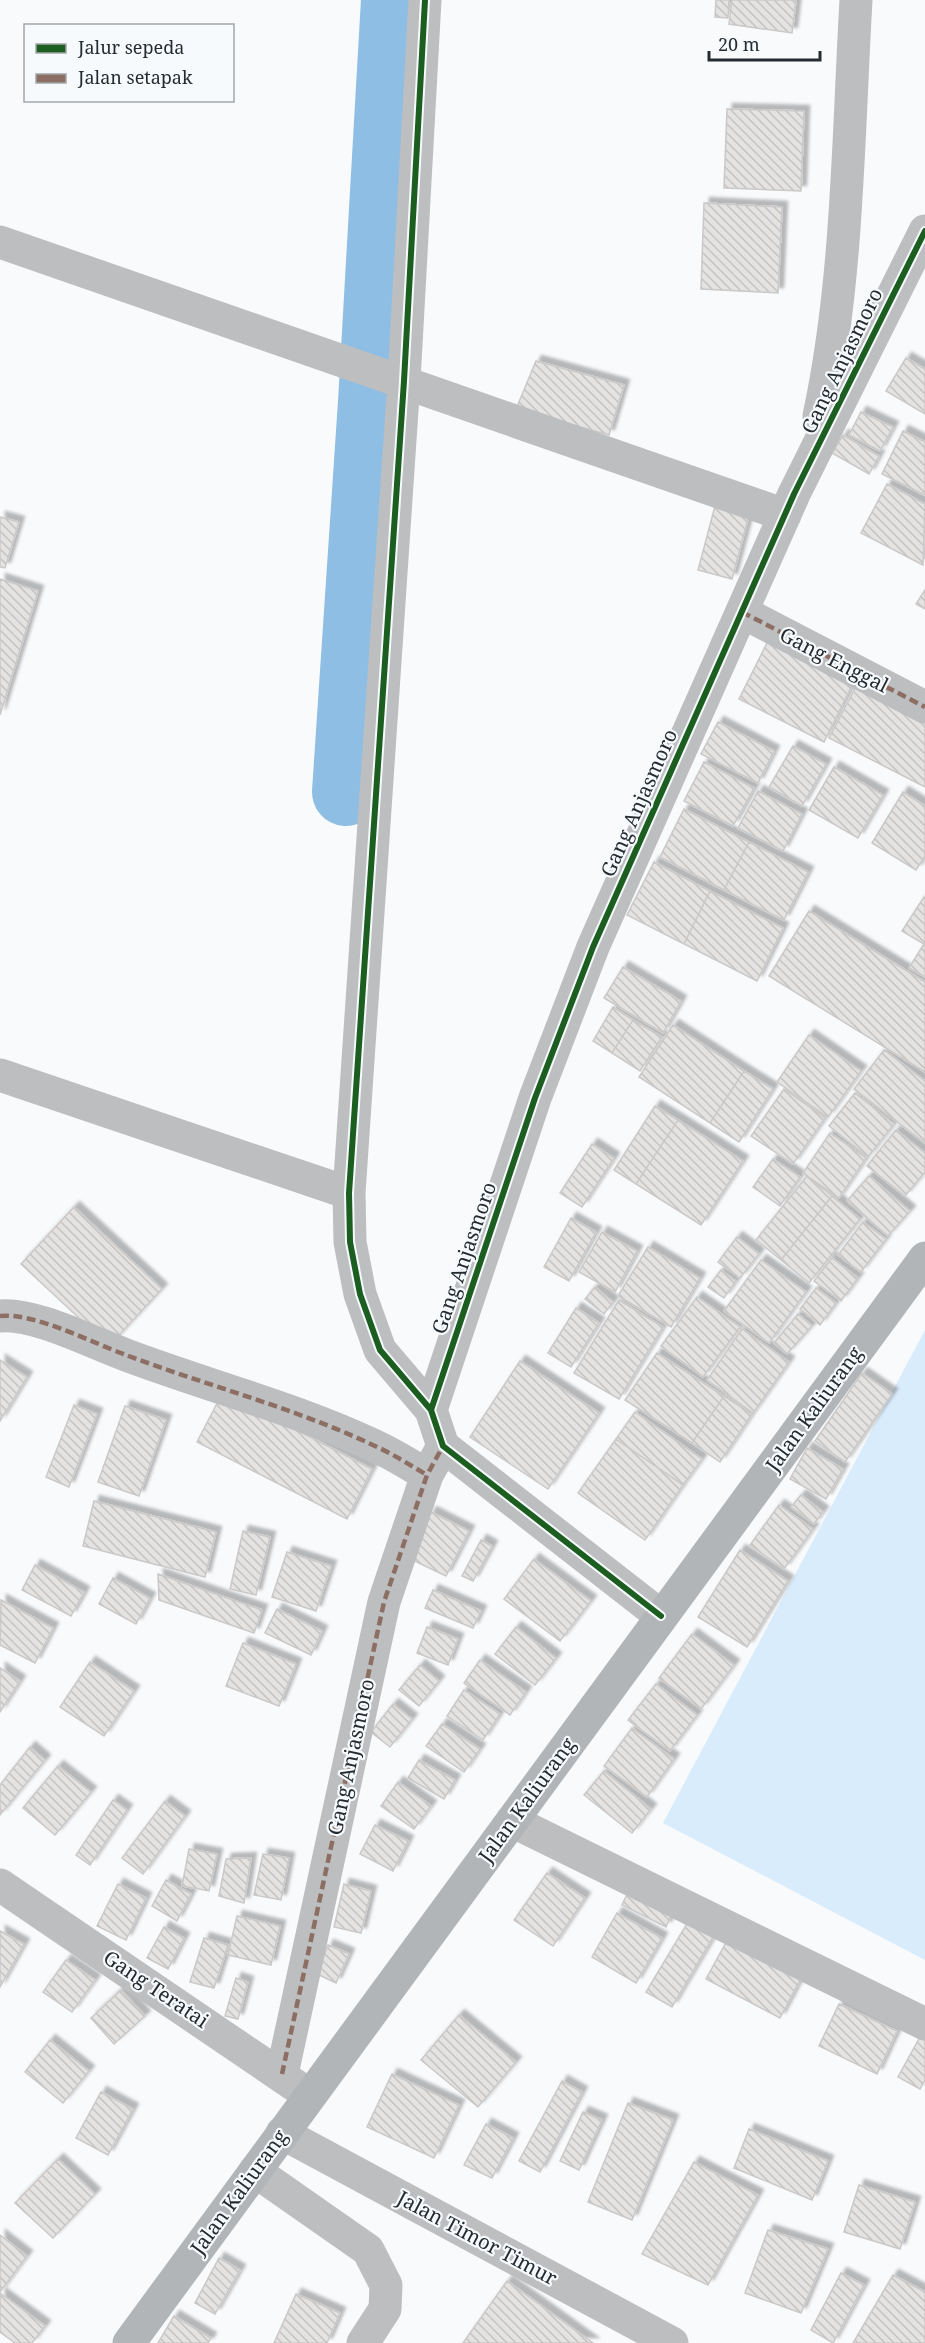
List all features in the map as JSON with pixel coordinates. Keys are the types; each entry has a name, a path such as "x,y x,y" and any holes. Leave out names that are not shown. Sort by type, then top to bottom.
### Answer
{"main road":[{"name":"Jalan Kaliurang","path":"129,2343 662,1617 920,1274"}],"street":[{"path":"425,0 398,379 349,1193 350,1242 360,1294 380,1350 431,1410 443,1446 662,1617"},
{"path":"809,463 828,378 836,308 856,0"},
{"name":"Gang Anjasmoro","path":"431,1410 535,1098 592,947 809,463 925,231"},
{"path":"0,242 322,352 785,515"},
{"name":"Gang Enggal","path":"742,612 925,707"},
{"path":"0,1075 349,1193"},
{"path":"0,1316 14,1315 36,1321 127,1356 304,1416 376,1446 428,1475"},
{"name":"Gang Anjasmoro","path":"282,2074 384,1602 428,1475 443,1446"},
{"path":"512,1821 925,2024"},
{"name":"Gang Teratai","path":"0,1885 282,2074 309,2097"},
{"name":"Jalan Timor Timur","path":"282,2133 672,2343"},
{"path":"255,2171 368,2250 386,2285 385,2309 363,2343"}],"shaded area":[{"path":"925,1330 925,1960 663,1823"}],"building":[{"path":"716,0 729,0 728,18 715,17"},
{"path":"732,0 796,0 792,33 729,24"},
{"path":"727,109 804,111 801,191 724,188"},
{"path":"704,203 782,207 778,293 701,289"},
{"path":"906,358 925,369 925,414 886,391"},
{"path":"536,361 624,385 609,435 516,409"},
{"path":"861,412 893,427 880,451 849,435"},
{"path":"903,431 925,442 925,495 882,474"},
{"path":"843,435 879,456 869,474 832,453"},
{"path":"887,484 925,504 923,565 861,533"},
{"path":"715,506 749,515 732,579 698,570"},
{"path":"0,517 19,522 5,568 0,567"},
{"path":"0,579 38,591 0,715"},
{"path":"925,590 925,609 916,604"},
{"path":"770,637 855,679 824,742 739,699"},
{"path":"859,681 925,715 925,787 829,738"},
{"path":"718,722 774,751 758,783 701,754"},
{"path":"793,746 826,764 802,806 769,787"},
{"path":"704,762 754,788 733,826 684,801"},
{"path":"834,767 883,795 858,838 809,810"},
{"path":"758,791 802,814 783,851 738,828"},
{"path":"903,792 925,806 925,856 916,870 872,843"},
{"path":"684,809 749,842 724,890 660,857"},
{"path":"749,842 808,872 784,920 724,890"},
{"path":"654,862 710,891 684,944 627,915"},
{"path":"710,891 783,928 757,981 684,944"},
{"path":"924,897 925,977 909,968 924,944 902,931"},
{"path":"809,911 925,982 925,1072 769,976"},
{"path":"623,967 681,1001 663,1033 604,998"},
{"path":"613,1007 633,1020 612,1053 593,1041"},
{"path":"633,1020 662,1037 640,1071 612,1053"},
{"path":"673,1025 744,1071 710,1123 639,1077"},
{"path":"809,1035 861,1071 828,1117 777,1082"},
{"path":"884,1050 925,1081 925,1143 854,1089"},
{"path":"744,1071 773,1089 739,1142 710,1123"},
{"path":"784,1089 825,1118 793,1164 751,1136"},
{"path":"855,1093 894,1124 868,1157 829,1126"},
{"path":"655,1106 678,1120 636,1184 614,1170"},
{"path":"678,1120 743,1161 701,1225 636,1184"},
{"path":"896,1130 925,1153 925,1172 905,1196 867,1166"},
{"path":"830,1133 866,1158 839,1198 803,1173"},
{"path":"592,1144 614,1158 582,1207 560,1193"},
{"path":"773,1159 800,1177 780,1206 753,1187"},
{"path":"807,1176 832,1196 781,1260 756,1240"},
{"path":"869,1176 910,1211 888,1236 847,1201"},
{"path":"832,1196 860,1219 809,1283 781,1260"},
{"path":"74,1207 162,1289 109,1346 21,1264"},
{"path":"571,1218 596,1232 569,1281 544,1267"},
{"path":"863,1222 886,1239 861,1272 838,1255"},
{"path":"602,1232 637,1251 615,1292 579,1272"},
{"path":"737,1237 759,1254 740,1278 718,1262"},
{"path":"648,1247 700,1278 671,1327 618,1296"},
{"path":"832,1258 858,1278 841,1301 814,1281"},
{"path":"761,1260 806,1292 769,1343 724,1311"},
{"path":"721,1270 736,1281 724,1298 708,1287"},
{"path":"595,1287 613,1302 604,1314 585,1299"},
{"path":"816,1288 836,1303 820,1325 800,1309"},
{"path":"697,1297 740,1327 703,1377 661,1346"},
{"path":"619,1300 663,1327 619,1399 574,1373"},
{"path":"576,1308 599,1323 571,1367 548,1353"},
{"path":"798,1314 812,1326 787,1354 774,1343"},
{"path":"742,1329 789,1362 753,1413 707,1380"},
{"path":"657,1353 724,1396 692,1443 625,1400"},
{"path":"0,1360 27,1377 0,1421"},
{"path":"520,1361 599,1413 548,1489 470,1437"},
{"path":"862,1373 892,1394 845,1462 815,1441"},
{"path":"223,1392 372,1469 347,1519 197,1442"},
{"path":"724,1396 752,1414 720,1462 692,1443"},
{"path":"74,1405 97,1414 69,1487 46,1477"},
{"path":"125,1406 166,1420 139,1496 98,1482"},
{"path":"635,1412 702,1459 683,1485 616,1439"},
{"path":"616,1439 683,1485 645,1540 578,1493"},
{"path":"807,1448 843,1469 826,1499 790,1479"},
{"path":"801,1495 823,1512 814,1524 791,1507"},
{"path":"94,1501 216,1532 205,1577 83,1546"},
{"path":"779,1505 813,1529 784,1569 750,1545"},
{"path":"431,1512 469,1531 446,1576 408,1558"},
{"path":"243,1531 270,1537 256,1595 230,1589"},
{"path":"481,1540 492,1546 473,1581 462,1576"},
{"path":"740,1550 788,1581 747,1647 698,1617"},
{"path":"287,1552 331,1566 316,1611 272,1597"},
{"path":"534,1559 591,1601 560,1641 504,1599"},
{"path":"35,1565 84,1592 71,1616 22,1590"},
{"path":"158,1574 262,1610 254,1633 159,1600"},
{"path":"113,1578 150,1598 136,1624 99,1604"},
{"path":"433,1590 481,1611 473,1628 425,1608"},
{"path":"1,1600 53,1628 35,1663 0,1645"},
{"path":"277,1609 322,1631 311,1655 265,1633"},
{"path":"427,1627 458,1639 448,1665 417,1653"},
{"path":"516,1627 556,1658 535,1685 495,1654"},
{"path":"692,1634 734,1665 701,1709 659,1678"},
{"path":"243,1643 296,1664 279,1706 226,1686"},
{"path":"480,1660 526,1692 510,1715 464,1683"},
{"path":"90,1662 134,1691 104,1736 60,1707"},
{"path":"420,1665 439,1681 419,1706 399,1690"},
{"path":"0,1668 20,1681 0,1712"},
{"path":"656,1684 697,1715 670,1751 628,1720"},
{"path":"464,1690 500,1714 483,1740 447,1716"},
{"path":"393,1704 412,1719 390,1747 371,1732"},
{"path":"442,1724 480,1749 464,1772 426,1746"},
{"path":"632,1728 674,1759 647,1797 604,1766"},
{"path":"30,1747 45,1760 0,1815 0,1785"},
{"path":"419,1760 455,1780 444,1799 408,1778"},
{"path":"58,1766 91,1792 55,1835 23,1808"},
{"path":"604,1771 651,1809 632,1833 584,1795"},
{"path":"398,1782 431,1806 414,1829 381,1806"},
{"path":"113,1800 127,1810 90,1865 76,1855"},
{"path":"165,1801 185,1816 143,1874 122,1858"},
{"path":"375,1825 408,1841 393,1871 360,1854"},
{"path":"189,1849 217,1854 209,1891 182,1886"},
{"path":"263,1854 289,1858 281,1900 254,1895"},
{"path":"251,1858 244,1903 219,1896 226,1859"},
{"path":"547,1873 585,1898 553,1946 514,1920"},
{"path":"166,1880 191,1894 177,1921 152,1906"},
{"path":"118,1884 146,1898 126,1940 97,1926"},
{"path":"344,1884 371,1891 361,1933 334,1927"},
{"path":"630,1888 674,1909 666,1927 622,1905"},
{"path":"694,1912 719,1927 672,2007 646,1992"},
{"path":"617,1913 662,1938 636,1983 592,1957"},
{"path":"237,1916 280,1926 271,1965 228,1955"},
{"path":"164,1927 184,1938 168,1969 147,1958"},
{"path":"0,1931 24,1944 0,1987"},
{"path":"729,1937 802,1976 780,2018 706,1979"},
{"path":"204,1938 228,1945 214,1988 190,1982"},
{"path":"328,1945 349,1954 336,1983 317,1974"},
{"path":"66,1960 95,1980 72,2012 43,1992"},
{"path":"236,1978 248,1982 238,2019 225,2016"},
{"path":"121,1990 145,2016 114,2044 91,2018"},
{"path":"839,2004 897,2031 877,2074 819,2046"},
{"path":"459,2015 516,2062 478,2107 421,2060"},
{"path":"921,2035 925,2038 925,2080 920,2089 898,2077"},
{"path":"50,2040 89,2071 63,2103 25,2072"},
{"path":"392,2074 459,2105 434,2158 367,2127"},
{"path":"562,2081 582,2092 540,2172 519,2161"},
{"path":"101,2092 133,2109 108,2155 76,2138"},
{"path":"628,2103 673,2120 632,2220 588,2202"},
{"path":"583,2112 602,2120 579,2170 560,2161"},
{"path":"486,2124 513,2138 492,2178 464,2165"},
{"path":"749,2129 828,2161 812,2200 734,2168"},
{"path":"58,2159 95,2194 53,2238 15,2203"},
{"path":"694,2162 758,2195 708,2285 642,2254"},
{"path":"859,2185 915,2202 900,2249 844,2232"},
{"path":"768,2230 828,2249 801,2313 745,2293"},
{"path":"0,2235 27,2256 0,2292"},
{"path":"219,2258 240,2270 215,2314 195,2303"},
{"path":"841,2273 864,2285 833,2343 811,2330"},
{"path":"893,2275 925,2292 925,2343 853,2343"},
{"path":"507,2281 593,2343 463,2343"},
{"path":"0,2293 45,2326 32,2343 15,2343 0,2332"},
{"path":"296,2294 340,2313 327,2343 274,2343"},
{"path":"174,2316 211,2338 208,2343 158,2343"}],"waterway":[{"path":"346,792 372,402 395,0"}],"marked path":[{"path":"742,612 925,707"},
{"path":"0,1316 14,1316 46,1323 126,1355 314,1420 382,1449 427,1475"},
{"path":"282,2074 384,1602 427,1475 443,1446"}],"cycle path":[{"path":"425,0 404,381 349,1193 350,1242 360,1294 380,1350 431,1410 443,1446 661,1616"},
{"path":"431,1410 535,1098 593,947 794,494 925,231"}]}
